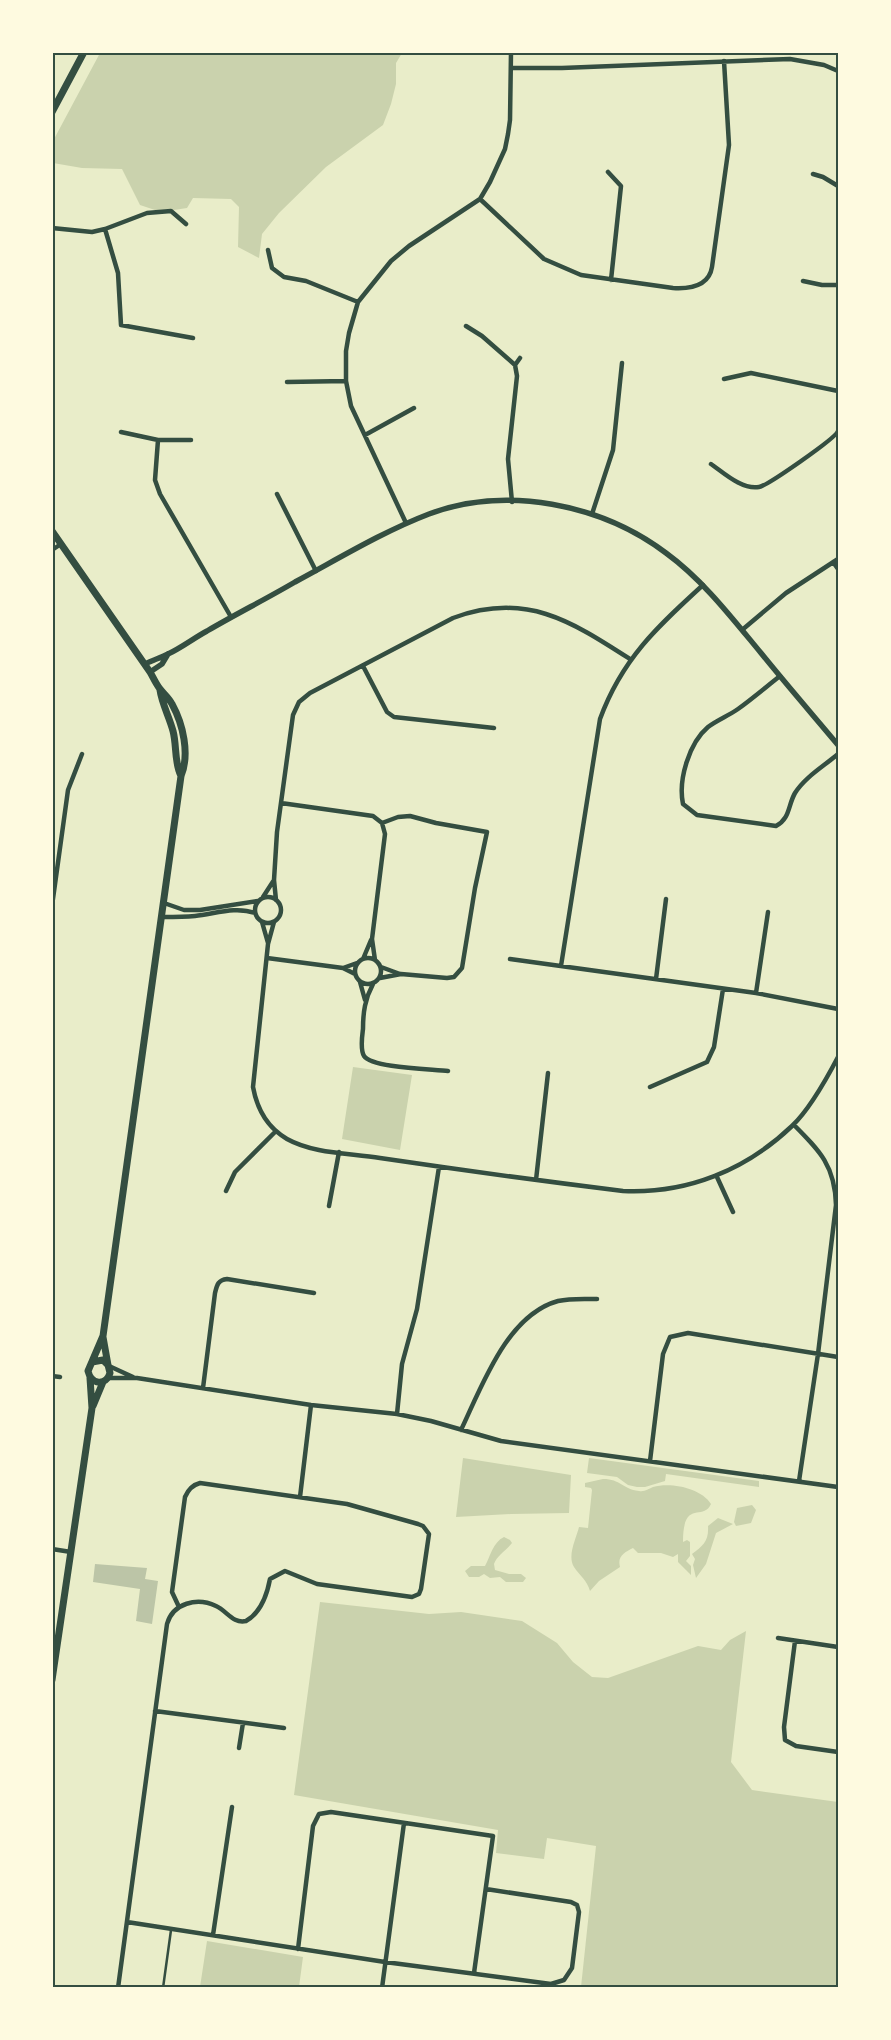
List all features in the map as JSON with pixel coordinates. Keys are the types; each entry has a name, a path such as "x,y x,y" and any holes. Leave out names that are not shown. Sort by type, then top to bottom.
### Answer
{"main road":[{"path":"52,112 84,52"},
{"path":"52,531 145,664 160,690 172,703 181,726 184,757 184,769 181,776 163,917 103,1336 88,1368 92,1408 52,1680"},
{"path":"160,690 172,728 177,768 181,776"},
{"path":"172,728 181,726"},
{"path":"92,1408 110,1372 103,1336"},
{"path":"92,1362 103,1360 109,1365"},
{"path":"90,1378 96,1382 106,1380"}],"street":[{"path":"406,524 351,406 346,381 346,351 358,302 391,260 480,199 499,165 505,149 510,120 511,52"},
{"path":"511,68 562,68 790,59 824,65 838,71"},
{"path":"480,199 544,259 581,275 680,288 704,282 710,276 729,146 724,61"},
{"path":"608,172 621,186 611,280"},
{"path":"813,174 823,177 838,186"},
{"path":"52,228 81,232 105,229 147,213 166,211 171,211 186,224"},
{"path":"105,229 118,273 121,325 193,338"},
{"path":"268,250 272,268 284,277 306,281 358,302"},
{"path":"803,282 838,285"},
{"path":"466,326 482,336 515,365 518,376 508,459 512,502"},
{"path":"515,365 520,358"},
{"path":"592,514 613,450 622,363"},
{"path":"724,379 751,373 838,391"},
{"path":"287,382 346,381"},
{"path":"365,435 414,408"},
{"path":"711,464 744,486 760,487 825,445 837,435 838,431"},
{"path":"121,432 158,440 192,440"},
{"path":"158,440 155,480 160,494 231,617"},
{"path":"277,494 316,571"},
{"path":"145,664 168,654 231,617 406,524 438,511 490,502 546,503 592,514 621,525 652,543 675,560 703,585 838,745"},
{"path":"52,550 61,544"},
{"path":"742,630 786,593 838,559"},
{"path":"834,562 838,569"},
{"path":"561,966 600,718 605,703 630,659 663,622 703,585"},
{"path":"276,900 274,880 293,715 295,708 310,693 453,618 493,608 525,610 555,616 585,630 630,659"},
{"path":"150,672 162,664 168,654"},
{"path":"363,666 387,712 394,717 494,728"},
{"path":"780,676 737,710 712,724 702,734 687,758 682,794 683,804 697,815 776,826 784,821 794,795 800,786 838,754"},
{"path":"52,906 55,873 68,790 82,754"},
{"path":"282,803 373,816 382,823 385,834 372,939 375,960"},
{"path":"343,968 370,958 375,960 381,967 401,974 447,978 454,977 462,968 475,888 487,832 436,823 410,816 398,817 382,823"},
{"path":"164,903 184,910 200,910 258,901 264,897 274,880"},
{"path":"264,897 271,897 276,900 280,905 281,911 279,917 274,922 268,944 253,1087 262,1115 276,1131 299,1144 439,1167 624,1191 645,1192 688,1186 718,1177 754,1156 794,1125 824,1083 838,1057"},
{"path":"656,978 666,899"},
{"path":"255,913 258,901"},
{"path":"163,917 194,916 244,910 255,913 262,922 268,944"},
{"path":"756,993 768,912"},
{"path":"262,922 274,922"},
{"path":"363,959 372,939"},
{"path":"267,958 343,968 355,974 360,982 365,1000 362,1046 364,1056 368,1060 380,1064 448,1071"},
{"path":"510,959 756,993 838,1009"},
{"path":"355,974 357,963"},
{"path":"380,978 381,967"},
{"path":"365,1000 373,984 380,978 401,974"},
{"path":"360,982 366,985 373,984"},
{"path":"650,1088 707,1062 714,1047 723,989"},
{"path":"536,1180 548,1073"},
{"path":"794,1125 824,1157 831,1173 836,1195 818,1354 799,1481"},
{"path":"226,1191 234,1172 276,1131"},
{"path":"329,1206 339,1152"},
{"path":"396,1414 402,1364 417,1309 439,1167"},
{"path":"718,1177 733,1212"},
{"path":"203,1388 215,1292 221,1280 227,1279 314,1292"},
{"path":"461,1430 496,1357 520,1326 537,1311 548,1305 572,1299 597,1299"},
{"path":"650,1462 664,1348 670,1337 688,1333 838,1357"},
{"path":"109,1365 137,1378"},
{"path":"52,1376 60,1377"},
{"path":"106,1380 137,1378 311,1405 396,1414 502,1441 838,1487"},
{"path":"300,1497 311,1405"},
{"path":"118,1988 167,1624 171,1614 178,1607 189,1603 204,1602 215,1605 235,1620 246,1621 254,1615 264,1600 270,1579 285,1571 321,1585 412,1597 419,1594 421,1589 429,1538 424,1526 362,1507 200,1483 191,1488 185,1497 172,1592 178,1607"},
{"path":"52,1549 71,1552"},
{"path":"778,1638 838,1647"},
{"path":"795,1641 784,1727 785,1740 796,1746 838,1752"},
{"path":"155,1712 284,1728"},
{"path":"239,1748 243,1723"},
{"path":"213,1935 232,1807"},
{"path":"298,1949 314,1826 319,1814 331,1812 493,1836 474,1973"},
{"path":"382,1988 404,1823"},
{"path":"127,1922 386,1962 551,1984 564,1980 572,1968 579,1912 577,1905 571,1902 486,1889"}],"lane":[{"path":"163,1988 172,1928"}],"green space":[{"path":"100,53 402,53 396,63 396,84 383,125 326,167 279,213 262,234 259,258 238,247 239,207 231,199 193,198 187,208 161,212 140,205 122,169 82,168 53,163 53,141"},
{"path":"353,1067 412,1075 400,1150 342,1139"},
{"path":"463,1458 571,1475 569,1513 456,1517"},
{"path":"589,1458 759,1481 759,1487 666,1474 665,1481 645,1487 637,1487 628,1485 617,1477 587,1473"},
{"path":"609,1479 639,1491 660,1486 677,1486 693,1490 706,1498 711,1504 708,1509 690,1515 686,1520 684,1528 683,1542 687,1540 690,1542 690,1556 686,1561 691,1566 691,1575 678,1562 678,1554 673,1557 661,1553 638,1553 633,1548 621,1557 620,1567 599,1581 590,1591 574,1567 571,1558 579,1527 588,1528 592,1490 585,1487 585,1483"},
{"path":"752,1505 756,1510 751,1523 736,1526 734,1522 737,1508"},
{"path":"718,1518 733,1524 716,1533 706,1564 696,1578 693,1565 695,1559 692,1554 704,1543 708,1526"},
{"path":"504,1537 512,1543 495,1561 495,1570 509,1574 521,1574 526,1578 523,1582 506,1582 500,1577 490,1578 484,1574 479,1577 469,1577 465,1571 471,1566 485,1566 494,1546"},
{"path":"320,1602 429,1614 461,1612 522,1621 557,1643 573,1662 592,1677 608,1678 698,1646 721,1650 730,1640 746,1631 731,1762 752,1790 838,1802 838,1987 581,1987 596,1846 547,1838 544,1859 496,1853 498,1830 294,1795"},
{"path":"207,1941 303,1957 299,1987 200,1987"}],"building":[{"path":"95,1564 147,1568 145,1579 158,1581 152,1624 136,1621 140,1589 93,1582"}]}
